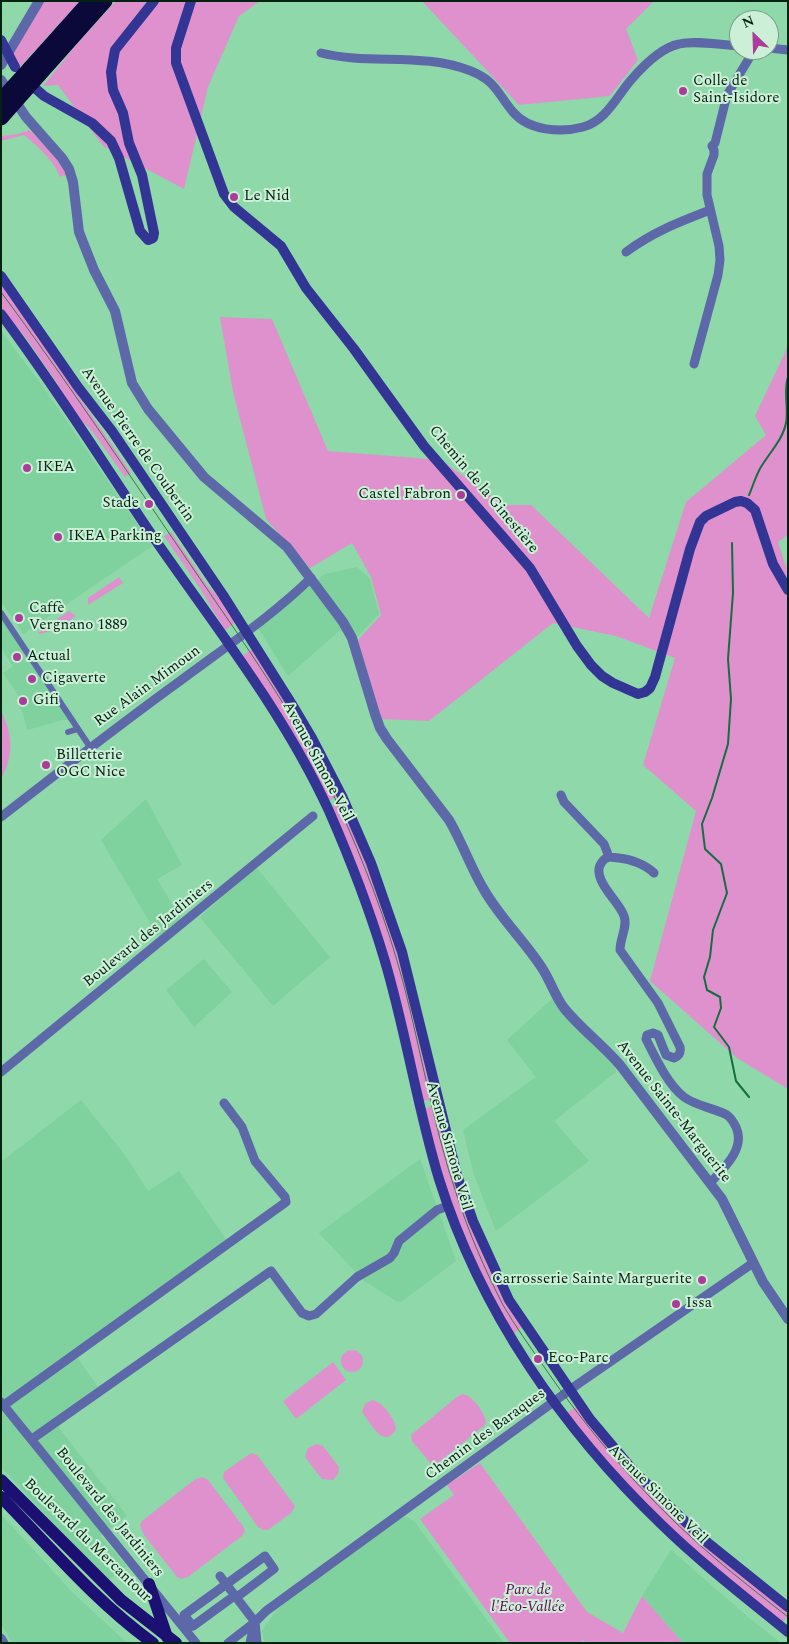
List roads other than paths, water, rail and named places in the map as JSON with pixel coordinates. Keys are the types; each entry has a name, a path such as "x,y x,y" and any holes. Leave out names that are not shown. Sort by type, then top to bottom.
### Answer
{"highway":[{"path":"1,100 90,1"},
{"path":"1,118 28,70 105,1"}],"main road":[{"path":"1,40 28,70 34,88 92,123 111,141 120,158 140,231 148,240 153,238 154,233 142,175 130,143 123,113 113,90 111,72 115,50 154,1"},
{"name":"Chemin de la Ginestière","path":"191,1 176,48 176,63 224,194 234,207 287,253 306,288 354,349 424,446 530,568 590,665 612,683 638,694 650,688 655,677 682,577 700,522 714,510 735,502 748,503 754,510 773,564 788,590"},
{"name":"Avenue Pierre de Coubertin","path":"1,276 90,404 112,431 223,595 246,633"},
{"path":"2,321 52,384 74,421 154,538 230,644"},
{"name":"Avenue Simone Veil","path":"246,633 312,738 362,840 402,952 450,1151 473,1221 509,1300 590,1419 617,1451 674,1512 708,1543 788,1607"},
{"name":"Avenue Simone Veil","path":"230,644 264,694 295,746 327,807 353,870 384,958 426,1130 448,1206 472,1266 512,1340 555,1402 613,1475 663,1527 788,1632"},
{"name":"Boulevard du Mercantour","path":"1,1480 121,1600 171,1640"},
{"name":"Boulevard du Mercantour","path":"1,1497 126,1624 153,1643"},
{"path":"149,1584 171,1640"}],"street":[{"path":"1,64 39,1"},
{"path":"321,54 338,57 413,59 446,63 486,78 494,85 514,113 527,123 552,129 567,130 586,126 605,114 631,80 658,54 678,44 729,46"},
{"path":"694,364 718,275 720,260 719,246 707,195 707,174 714,156 712,146 715,143 727,95 748,60"},
{"name":"Avenue Sainte-Marguerite","path":"1,80 26,117 62,158 69,169 74,182 74,202 79,232 94,270 115,311 127,366 132,383 139,396 198,472 287,547 343,622 352,638 380,728 452,826 472,868 497,911 542,968 563,1006 620,1065 728,1209 763,1282 788,1320"},
{"path":"626,252 655,233 710,210"},
{"name":"Rue Alain Mimoun","path":"1,817 90,747 246,633 283,604 311,578"},
{"path":"1,613 90,747"},
{"path":"68,732 78,729"},
{"path":"561,795 564,802 604,844 610,857"},
{"name":"Boulevard des Jardiniers","path":"1,1072 314,816"},
{"path":"654,873 649,868 624,859 610,857 600,864 598,871 613,901 621,909 624,916 625,923 620,950 658,1003 681,1051 674,1058 666,1055 658,1035 653,1033 647,1035 646,1040 656,1059 677,1090 686,1098 728,1116 737,1130 738,1146 732,1158 710,1183"},
{"path":"3,1403 286,1202 256,1161 242,1127 224,1103"},
{"path":"32,1439 271,1271 302,1313 309,1316 316,1314 357,1277 390,1258 399,1241 437,1210 448,1206"},
{"name":"Chemin des Baraques","path":"255,1622 266,1611 570,1390 753,1263"},
{"name":"Boulevard des Jardiniers","path":"3,1403 196,1643"},
{"path":"264,1556 274,1569 236,1597 230,1599 193,1626 184,1614 264,1556"},
{"path":"220,1576 255,1622 257,1643"},
{"path":"228,1643 255,1622"},
{"path":"250,1643 255,1622"},
{"path":"1,1638 4,1643"}],"waterway":[{"path":"749,495 759,470 779,440 786,423 786,388 788,377"},
{"path":"732,543 733,593 728,659 731,699 728,744 702,824 705,849 721,864 727,893 713,930 710,957 704,977 707,990 720,997 721,1008 714,1027 729,1047 736,1081 749,1097"}],"tram line":[{"path":"1,292 73,393 250,652 288,712 323,773 357,848 382,915 403,982 434,1117 449,1170 472,1238 503,1305 542,1364 578,1413 637,1483 702,1547 788,1617"}],"place":[{"name":"Colle de Saint-Isidore","path":"683,91"},
{"name":"Le Nid","path":"234,197"},
{"name":"IKEA","path":"27,468"},
{"name":"Castel Fabron","path":"461,495"},
{"name":"Stade","path":"149,504"},
{"name":"IKEA Parking","path":"58,537"},
{"name":"Caffè Vergnano 1889","path":"19,618"},
{"name":"Actual","path":"17,657"},
{"name":"Cigaverte","path":"32,679"},
{"name":"Gifi","path":"23,701"},
{"name":"Billetterie OGC Nice","path":"46,765"},
{"name":"Carrosserie Sainte Marguerite","path":"702,1280"},
{"name":"Issa","path":"676,1304"},
{"name":"Eco-Parc","path":"538,1359"}],"park label":[{"name":"Parc de l'Éco-Vallée","path":"528,1600"}]}
